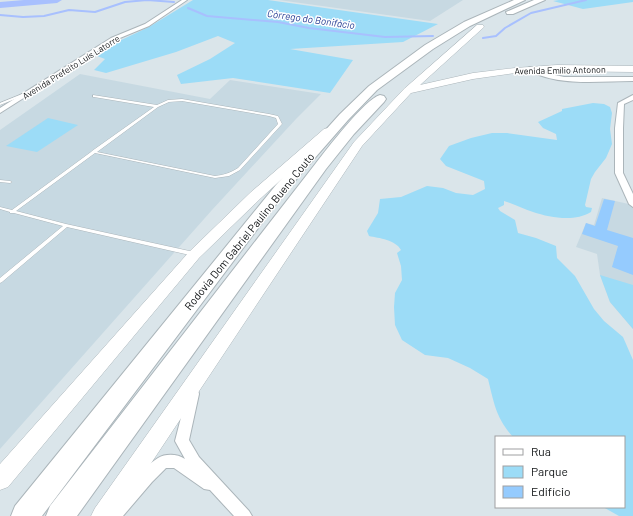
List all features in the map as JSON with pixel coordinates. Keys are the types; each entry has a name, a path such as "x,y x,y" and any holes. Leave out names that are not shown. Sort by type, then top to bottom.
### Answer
{"highway":[{"path":"429,47 462,24 513,0"},
{"name":"Rodovia Dom Gabriel Paulino Bueno Couto","path":"25,516 281,188 344,117 373,88 429,47 468,24 521,0"},
{"name":"Rodovia Dom Gabriel Paulino Bueno Couto","path":"60,516 238,277 317,174 341,139 367,111 411,71 444,47 507,13 542,0"}],"main road":[{"path":"103,516 350,156 384,114 397,103 407,91 449,65 480,27"},
{"path":"449,65 468,72 488,74"},
{"path":"578,68 633,65"},
{"name":"Avenida Emílio Antonon","path":"488,74 530,69 633,69"},
{"path":"407,91 443,81 488,74"},
{"path":"0,480 194,254 256,195 344,117"}],"street":[{"name":"Avenida Prefeito Luís Latorre","path":"0,111 113,39 147,25 185,0"},
{"path":"530,69 541,74 571,79 633,79"},
{"path":"633,97 621,103 618,158 618,173 633,204"},
{"path":"197,378 182,440 194,462 244,516"},
{"path":"112,516 147,476 163,462 176,462 222,492"}],"lane":[{"path":"0,104 30,92"},
{"path":"94,96 157,106"},
{"path":"12,212 93,152 157,106 168,101 182,100 269,115 277,117 280,124 239,169 232,174 225,176 215,177 93,152"},
{"path":"0,181 10,182"},
{"path":"0,208 66,225 194,254"},
{"path":"0,281 66,225"}],"shaded area":[{"path":"279,0 463,0 430,21"},
{"path":"80,74 210,99 230,80 321,94 212,210 0,449 0,130"},
{"path":"602,198 633,205 633,329 610,302 600,275 597,254 576,247 586,223 594,225"}],"green space":[{"path":"193,0 268,0 438,24 403,42 290,49 353,60 330,93 233,78 181,84 177,75 210,59 235,43 218,36 176,52 106,73 94,70 105,59 97,56 117,42 149,27"},
{"path":"633,0 633,2 583,9 553,1"},
{"path":"593,103 604,104 610,107 612,113 610,129 612,144 606,158 591,179 585,205 586,207 592,208 591,212 578,217 570,218 547,216 504,201 504,205 498,208 500,211 515,220 518,233 556,246 557,258 575,276 594,309 604,321 623,337 633,360 633,516 619,516 605,508 625,508 625,436 512,436 499,417 488,379 470,368 448,358 425,355 402,340 395,325 394,307 395,293 402,280 401,266 397,253 401,250 391,242 369,236 367,231 378,213 380,199 401,197 427,186 443,188 456,193 473,195 485,189 484,181 446,166 440,159 449,146 471,138 492,133 507,133 557,140 556,134 543,128 538,122 562,111 562,109"},
{"path":"48,118 78,125 37,152 6,146"},
{"path":"600,275 633,285 633,329 610,302"}],"building":[{"path":"604,199 615,201 607,230 633,238 633,275 612,267 618,246 582,234 586,223 595,226"}],"waterway":[{"path":"0,5 57,0"},
{"name":"Córrego do Bonifácio","path":"0,15 23,17 44,16 69,10 95,12 125,2 147,0 174,2"},
{"name":"Córrego do Bonifácio","path":"483,38 496,36 505,28 531,13 586,0"},
{"name":"Córrego do Bonifácio","path":"188,8 207,16 278,22 309,28 385,37 433,36"}]}
